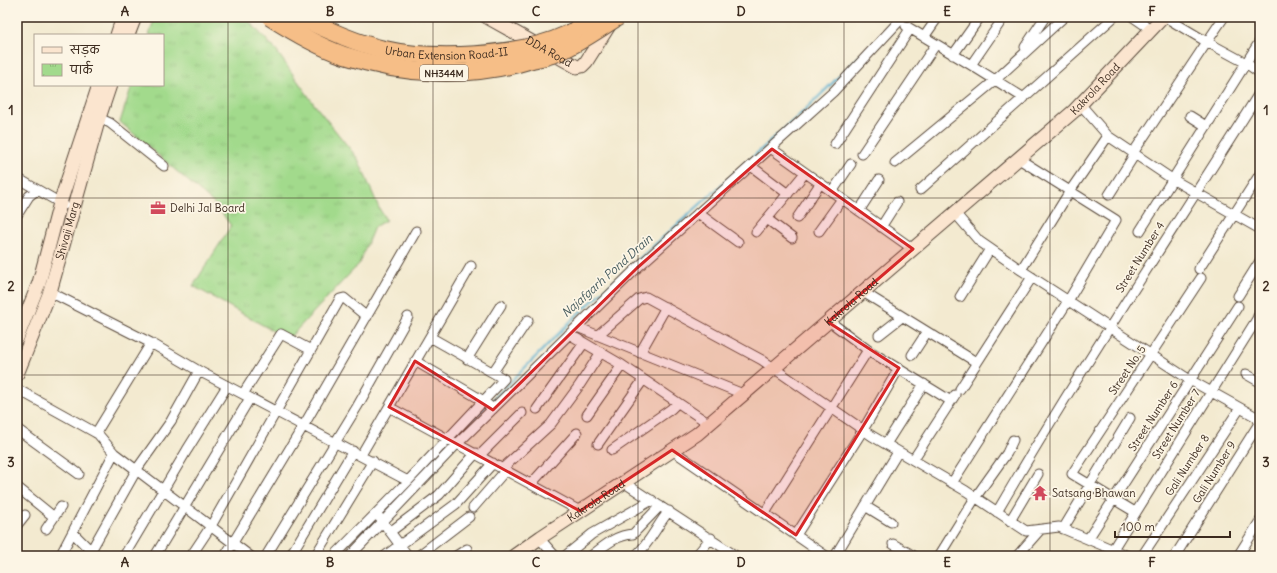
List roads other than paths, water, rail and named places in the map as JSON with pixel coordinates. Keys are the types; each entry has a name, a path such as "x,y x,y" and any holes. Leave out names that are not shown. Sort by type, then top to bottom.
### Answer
{"highway":[{"name":"Urban Extension Road-II","path":"270,17 294,32 342,55 428,73 471,73 511,66 563,51 618,17"},
{"name":"Urban Extension Road-II","path":"299,17 349,39 382,49 424,56 498,53 546,42 569,34 593,17"}],"street":[{"path":"117,34 123,17"},
{"path":"128,34 135,17"},
{"name":"DDA Road","path":"487,17 577,67 582,66 586,62 614,17"},
{"path":"924,37 938,17"},
{"path":"953,55 980,17"},
{"path":"971,65 1004,17"},
{"path":"1016,60 1045,17"},
{"path":"895,163 995,80 1064,17"},
{"path":"920,190 1114,17"},
{"path":"1133,17 1152,30"},
{"path":"1164,17 1246,63 1260,73"},
{"name":"Kakrola Road","path":"514,556 672,450 743,394 1081,105 1164,17"},
{"path":"1109,196 1134,154 1224,17"},
{"path":"334,556 379,517 488,405 570,334 637,268 698,212 772,149 833,92 901,19 910,29 1024,98"},
{"path":"835,144 910,29"},
{"path":"1140,231 1260,41"},
{"path":"862,154 936,44"},
{"name":"Shivaji Marg","path":"17,338 39,283 60,203 99,86"},
{"name":"Shivaji Marg","path":"17,374 50,292 99,118 110,86"},
{"name":"Street Number 4","path":"997,512 1042,435 1260,92"},
{"path":"1081,105 1108,136 1172,179 1235,213 1260,229"},
{"path":"1190,116 1206,126"},
{"path":"99,118 110,123 164,166"},
{"path":"1021,270 1070,191 1108,136"},
{"path":"772,149 913,249"},
{"path":"952,483 1068,301 1116,220 1019,159"},
{"path":"832,192 851,164"},
{"path":"751,166 788,194"},
{"path":"756,232 805,173"},
{"name":"Street No. 5","path":"1090,485 1072,474 1152,355 1235,213 1260,174"},
{"path":"17,178 73,210"},
{"path":"859,211 879,180"},
{"path":"797,218 820,184"},
{"path":"17,215 30,196 37,190"},
{"path":"819,231 842,199"},
{"path":"881,227 897,202"},
{"path":"698,212 738,242"},
{"path":"955,213 979,241 1021,270 1190,380 1260,421"},
{"path":"767,220 792,238"},
{"path":"225,556 304,425 416,232"},
{"path":"960,297 990,248"},
{"path":"1238,296 1260,261"},
{"path":"290,556 389,407 471,266"},
{"path":"913,460 1032,277"},
{"path":"50,292 151,343 199,371 373,461 408,481"},
{"path":"863,292 976,362"},
{"path":"598,335 643,297 666,307 762,360 863,430 952,483 1026,531 1055,527 1088,539 1112,553 1128,556"},
{"path":"191,556 211,526 275,410 342,298 367,317"},
{"path":"467,359 501,304"},
{"name":"Street Number 6","path":"1088,539 1238,306"},
{"path":"640,353 666,307"},
{"name":"Street Number 7","path":"1112,553 1135,512 1210,391 1237,351 1260,311"},
{"path":"266,556 334,441 356,407 408,317"},
{"path":"879,335 902,317"},
{"path":"493,372 528,320"},
{"path":"829,321 868,350 924,384 955,395"},
{"path":"577,327 743,394"},
{"path":"912,356 927,332"},
{"path":"154,556 185,505 281,334 311,350"},
{"path":"570,334 622,365 708,423"},
{"path":"350,556 408,481 452,442 488,405 504,379 430,337"},
{"path":"96,433 151,343"},
{"path":"537,409 584,343"},
{"path":"765,513 868,350"},
{"path":"473,508 505,469 551,424 579,386 601,352"},
{"path":"415,362 488,405"},
{"path":"587,415 622,365"},
{"path":"796,535 863,430 899,368"},
{"path":"73,533 92,554 137,470 171,421 199,371"},
{"path":"1246,374 1260,382"},
{"path":"598,444 643,380"},
{"path":"886,444 924,384"},
{"path":"124,556 163,489 227,386"},
{"path":"17,389 96,433 107,443 114,453 185,505 250,556"},
{"path":"612,450 672,409 677,403"},
{"path":"389,407 452,442 493,462 580,511"},
{"name":"Gali Number 8","path":"1142,556 1240,408"},
{"path":"390,532 439,495 478,454 522,413"},
{"path":"1063,529 1130,418"},
{"name":"Gali Number 9","path":"1175,556 1260,421"},
{"path":"17,429 79,474"},
{"path":"531,484 577,433"},
{"path":"939,556 975,498 1007,453 1013,440"},
{"path":"672,450 826,556"},
{"path":"835,556 898,452"},
{"path":"60,556 114,453"},
{"path":"315,556 373,461"},
{"path":"385,556 456,504 493,462"},
{"path":"1010,521 1038,474"},
{"path":"623,482 711,538 736,556"},
{"path":"1090,485 1135,512"},
{"path":"17,487 54,517"},
{"path":"565,556 592,534 656,503"},
{"path":"591,556 609,542 625,535 635,533 656,503"},
{"path":"865,506 891,522"},
{"path":"46,529 61,507"},
{"path":"635,556 642,550 660,522 669,512"},
{"path":"17,525 25,515"},
{"path":"379,517 408,556"},
{"path":"418,556 469,517"},
{"path":"1238,556 1260,521"},
{"path":"1017,556 1040,530"},
{"path":"539,538 555,556"},
{"path":"696,556 711,538"},
{"path":"893,544 914,556"},
{"path":"456,556 467,548"}],"waterway":[{"name":"Najafgarh Pond Drain","path":"887,28 896,17"},
{"name":"Najafgarh Pond Drain","path":"454,439 579,313 803,112 867,49"},
{"name":"Najafgarh Pond Drain","path":"437,456 451,443"}],"place":[{"name":"Delhi Jal Board","path":"158,208"},
{"name":"Satsang Bhawan","path":"1040,493"}]}
